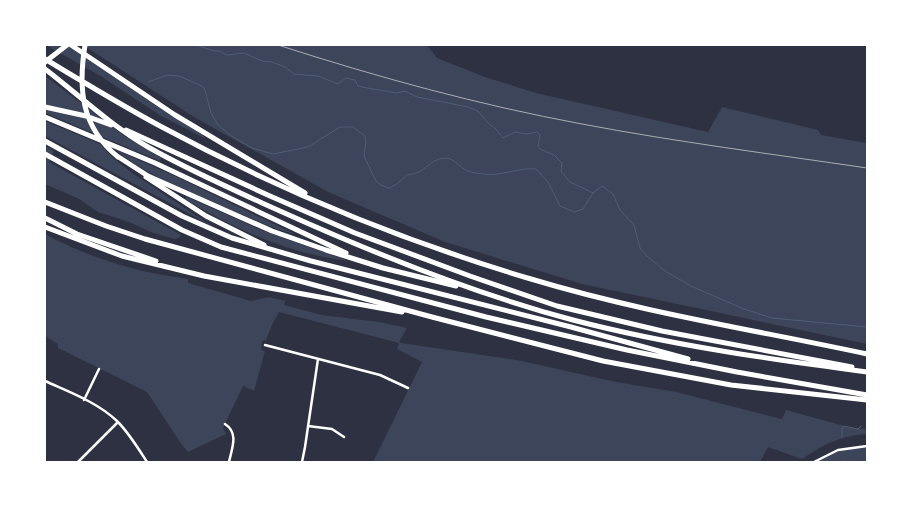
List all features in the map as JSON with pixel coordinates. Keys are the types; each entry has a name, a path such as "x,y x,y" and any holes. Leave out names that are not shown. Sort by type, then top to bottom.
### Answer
{"highway":[{"path":"66,45 45,61 159,126 327,206 461,258 532,280 637,306 867,354"},
{"path":"71,45 175,115 327,206"},
{"path":"85,45 81,78 85,108 89,121 117,156 182,202 226,228 268,247 312,261"},
{"path":"45,69 113,124 148,147 173,160 314,226 383,255 485,293"},
{"path":"45,107 86,116 126,130 355,233 557,306 662,331 867,371"},
{"path":"45,117 155,163 367,263"},
{"path":"45,141 207,228 262,247 737,372"},
{"path":"45,154 182,230 222,247 486,317 627,350 867,395"},
{"path":"117,156 148,176 246,220 299,241 367,263 485,293 618,331 744,354 867,371"},
{"path":"45,202 145,240 568,352 661,373 731,386 867,400"},
{"path":"45,218 77,234 123,251 204,276"},
{"path":"45,227 122,256 204,276 432,317"}],"street":[{"path":"265,344 380,375 408,388"},
{"path":"302,462 318,359"},
{"path":"84,400 99,369"},
{"path":"45,380 104,410 127,432 147,462"},
{"path":"78,462 118,422"},
{"path":"225,424 229,426 234,434 229,462"},
{"path":"308,426 332,429 344,437"},
{"path":"814,462 838,450 867,446"}],"shaded area":[{"path":"46,45 66,45 204,136 204,138 161,116 102,77"},
{"path":"83,45 427,45 437,58 485,77 536,93 708,132 722,107 818,130 821,135 867,143 867,344 582,284 445,242 328,192 194,117"},
{"path":"45,76 123,135 161,158 160,161 45,113"},
{"path":"45,121 100,144 114,159 135,175 212,226 45,136"},
{"path":"45,146 54,151 49,162 181,235 180,237 175,239 153,233 129,222 98,212 79,199 45,184"},
{"path":"116,150 295,234 268,226 176,186 129,160"},
{"path":"187,197 261,230 349,261 306,253 264,239 224,221 185,199"},
{"path":"45,234 85,253 114,263 161,275 188,279 188,283 251,301 269,297 285,301 284,305 322,315 379,322 407,328 399,342 401,343 517,360 616,382 676,392 782,419 786,410 852,428 867,429 867,434 833,442 802,459 768,447 760,462 373,462 422,362 397,349 399,343 279,312 266,340 262,341 261,350 265,351 254,391 243,386 223,428 226,434 188,452 147,392 58,348 58,344 45,336"},
{"path":"867,446 867,462 817,462 841,451"}],"waterway":[{"path":"196,45 227,55 244,53 262,61 272,62 285,67 294,74 318,76 338,84 346,78 355,80 358,86 362,87 396,93 405,91 417,97 468,107 478,111 503,138 515,132 526,134 537,132 540,135 538,146 540,149 554,155 562,163 561,171 570,182 593,193"},
{"path":"148,82 167,75 179,76 202,86 205,90 211,113 218,125 230,135 252,148 273,154 308,147 340,127 353,127 365,136 364,156 376,181 389,188 407,175 419,172 435,161 445,158 453,160 474,173 490,175 523,169 536,169 548,182 560,206 574,212 583,209 593,193 602,186 613,194 620,210 634,225 640,248 647,256 665,271 691,286 744,309 772,318 867,327"},
{"path":"842,438 842,428 844,426 858,429 861,426"}],"railway":[{"path":"278,45 428,89 543,116 653,136 867,168"}]}
